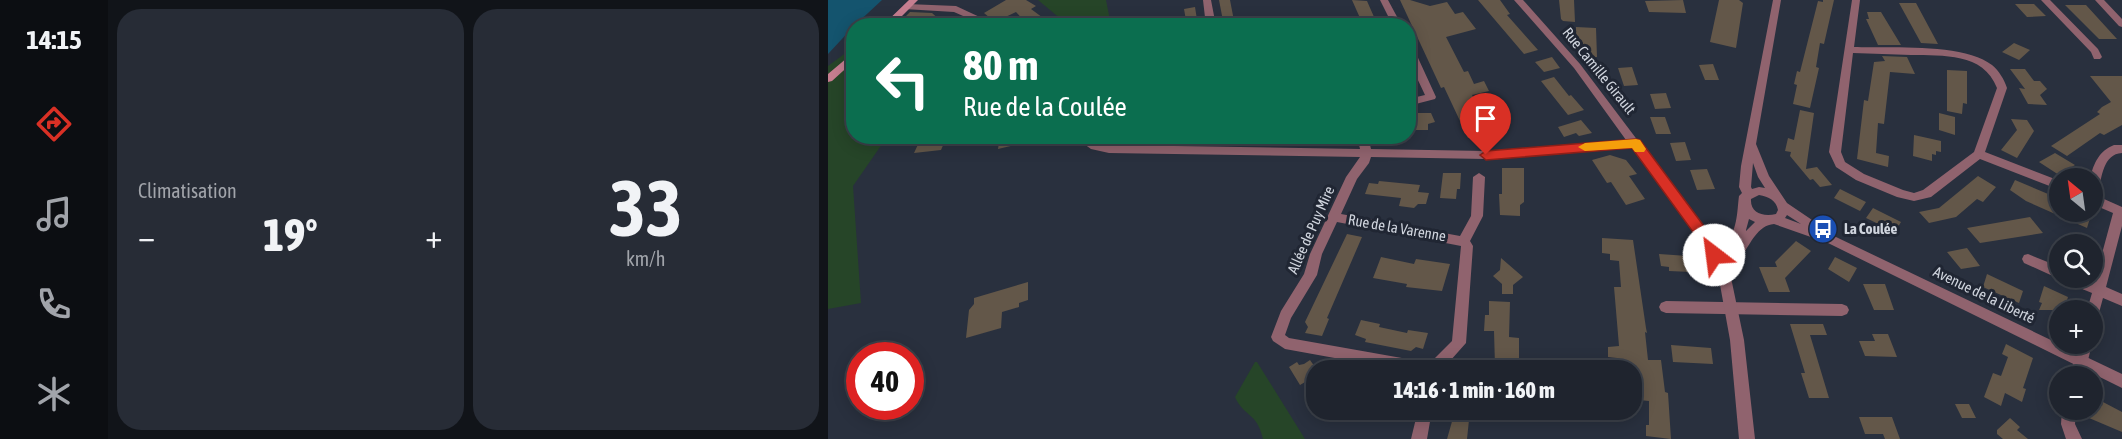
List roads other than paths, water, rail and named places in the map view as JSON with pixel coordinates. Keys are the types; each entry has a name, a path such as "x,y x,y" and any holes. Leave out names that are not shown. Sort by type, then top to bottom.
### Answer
{"main road":[{"path":"895,18 911,3"},
{"path":"828,79 846,62"}],"street":[{"path":"1207,0 1210,18"},
{"path":"1384,0 1394,18"},
{"name":"Rue Camille Girault","path":"1518,0 1577,66 1724,255 1747,439"},
{"path":"1724,255 1740,230 1745,209 1743,200 1748,193 1746,177 1777,0"},
{"path":"1850,50 1951,53 1967,56 1989,66 2002,88 1979,154 1927,194 1914,196 1900,194 1860,177 1840,164 1835,152 1856,0"},
{"path":"2045,0 2095,51 2097,57"},
{"path":"2098,0 2122,24"},
{"path":"911,3 956,9 977,18"},
{"path":"1416,64 1431,97 1416,101"},
{"path":"1091,144 1109,149 1486,155 1636,143"},
{"path":"1364,144 1366,154"},
{"name":"Avenue de la Liberté","path":"1752,145 1764,177 1780,201"},
{"path":"2099,168 2103,156 2112,149 2122,149"},
{"name":"Allée de Puy Mire","path":"1366,154 1363,164 1352,177 1303,287 1297,294 1278,333 1280,341 1380,360"},
{"path":"1979,154 2049,182"},
{"path":"1464,241 1477,216 1479,177"},
{"name":"Avenue de la Liberté","path":"1748,193 1759,191 1780,201 1832,240"},
{"path":"1724,255 1770,220 1783,214 1780,201"},
{"path":"2096,300 2121,212 2103,204"},
{"name":"Avenue de la Liberté","path":"1745,209 1753,216 1832,240 2122,381"},
{"name":"Rue de la Varenne","path":"1333,217 1464,241 1467,246 1459,343 1443,360"},
{"path":"2028,259 2049,268"},
{"path":"2094,288 2122,300"},
{"path":"1666,307 1842,310"},
{"path":"2080,366 2083,354"},
{"path":"1419,439 1423,420"},
{"path":"2068,420 2074,439"}],"water":[{"path":"828,0 882,0 863,18 846,18 846,35 828,54"}],"place":[{"name":"La Coulée","path":"1823,229"}]}
